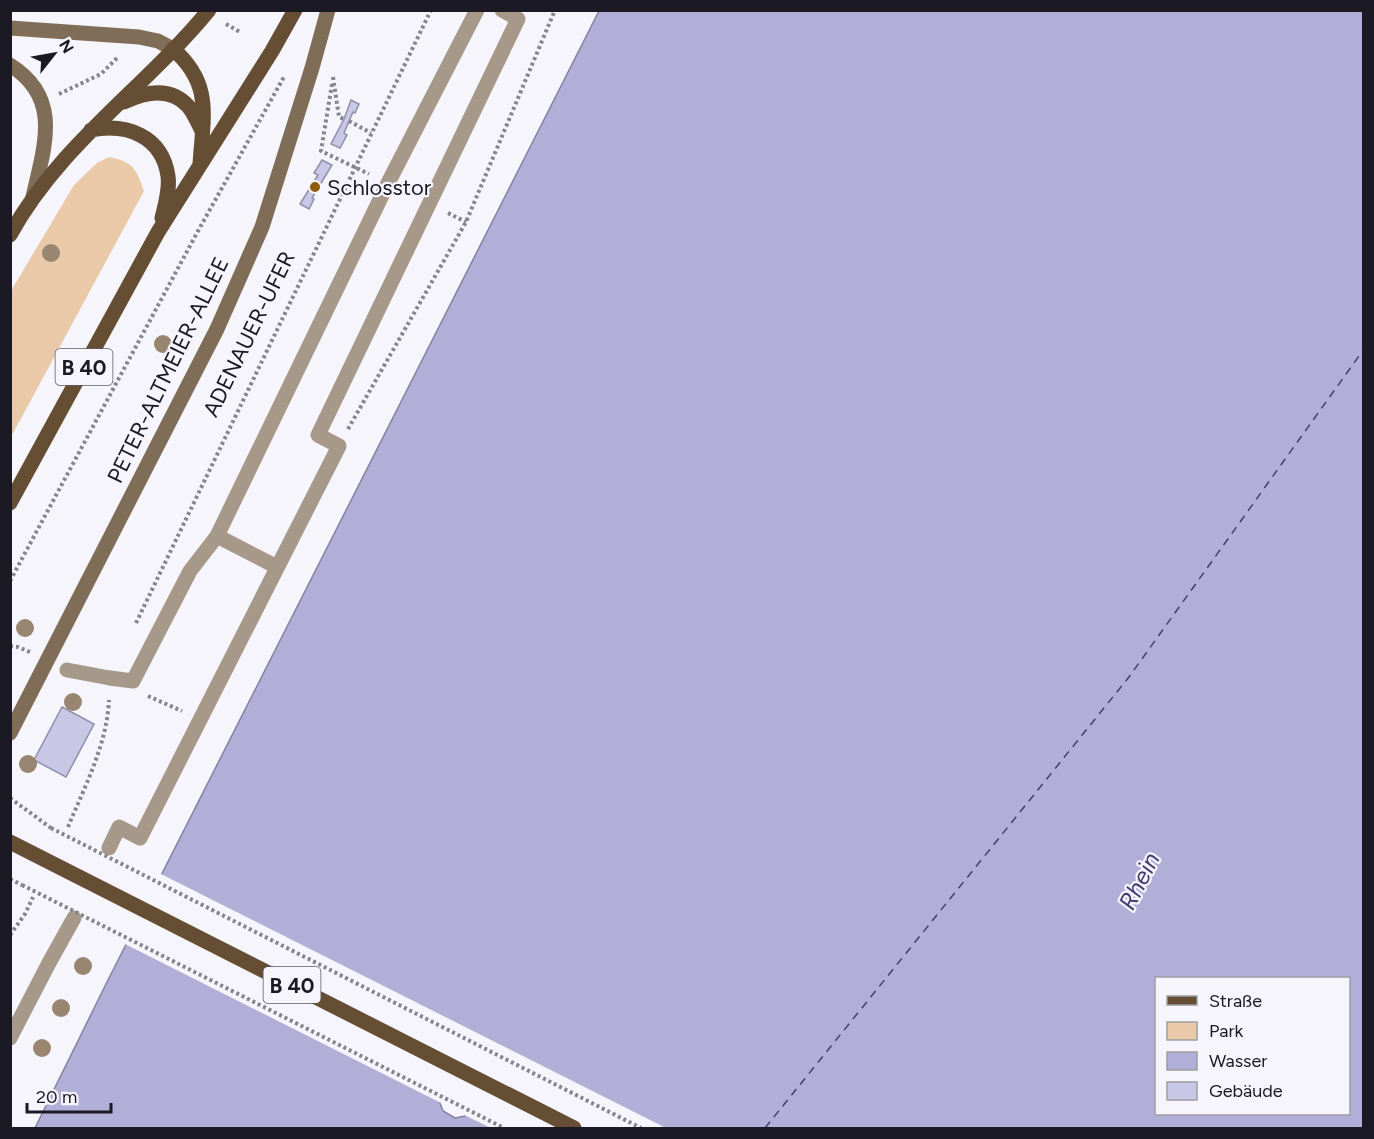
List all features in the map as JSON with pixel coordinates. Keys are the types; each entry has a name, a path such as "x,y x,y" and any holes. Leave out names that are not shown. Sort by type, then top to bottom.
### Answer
{"main road":[{"path":"10,235 33,197 91,130 209,10"},
{"name":"B 40","path":"10,503 158,232 272,51 295,10"},
{"name":"PETER-ALTMEIER-ALLEE","path":"10,733 240,279 265,216 328,10"},
{"path":"10,28 139,37 158,41 172,49 185,60 200,83 204,102 199,167"},
{"path":"10,65 30,81 43,102 47,124 33,197"},
{"path":"116,105 139,94 157,92 172,94 189,106 202,131"},
{"name":"B 40","path":"91,130 108,126 126,128 141,135 154,146 164,161 169,178 168,195 158,232"},
{"name":"B 40","path":"10,842 574,1128"}],"street":[{"path":"67,669 133,681 189,571 217,536 388,183 477,10"},
{"path":"109,848 119,827 140,838 339,446 318,435 518,19 502,10"},
{"path":"217,536 278,567"},
{"path":"10,1038 74,918"}],"path":[{"name":"ADENAUER-UFER","path":"135,624 431,10"},
{"path":"339,446 466,222 555,10"},
{"path":"226,24 240,32"},
{"path":"55,96 101,74 124,50"},
{"path":"10,581 198,231 288,71"},
{"path":"354,167 321,151 333,76 339,117 372,133"},
{"path":"10,646 36,655"},
{"path":"68,827 97,757 108,719 110,678"},
{"path":"147,696 200,718"},
{"path":"10,798 51,828 641,1128"},
{"path":"10,879 504,1128"},
{"path":"10,935 25,914 33,897"}],"green space":[{"path":"109,157 129,164 139,177 144,191 11,437 11,291 74,185 97,163"}],"water":[{"name":"Rhein","path":"599,11 1363,11 1363,1128 35,1128","holes":["472,1038 479,1038 495,1048 495,1052 465,1116 455,1118 443,1111 440,1103"]}],"pier":[{"path":"159,873 666,1128 491,1128 462,1114 492,1052 490,1046 483,1042 472,1043 443,1104 123,943"}],"building":[{"name":"Schlosstor","path":"351,100 359,104 355,113 353,112 344,133 347,135 340,148 331,144"},
{"name":"Schlosstor","path":"322,160 332,165 312,198 314,199 309,209 300,204 318,175 314,173"},
{"path":"62,707 94,724 66,777 34,760"}],"ferry route":[{"path":"765,1128 1129,677 1364,349"}],"place":[{"name":"Schlosstor","path":"315,187"}]}
